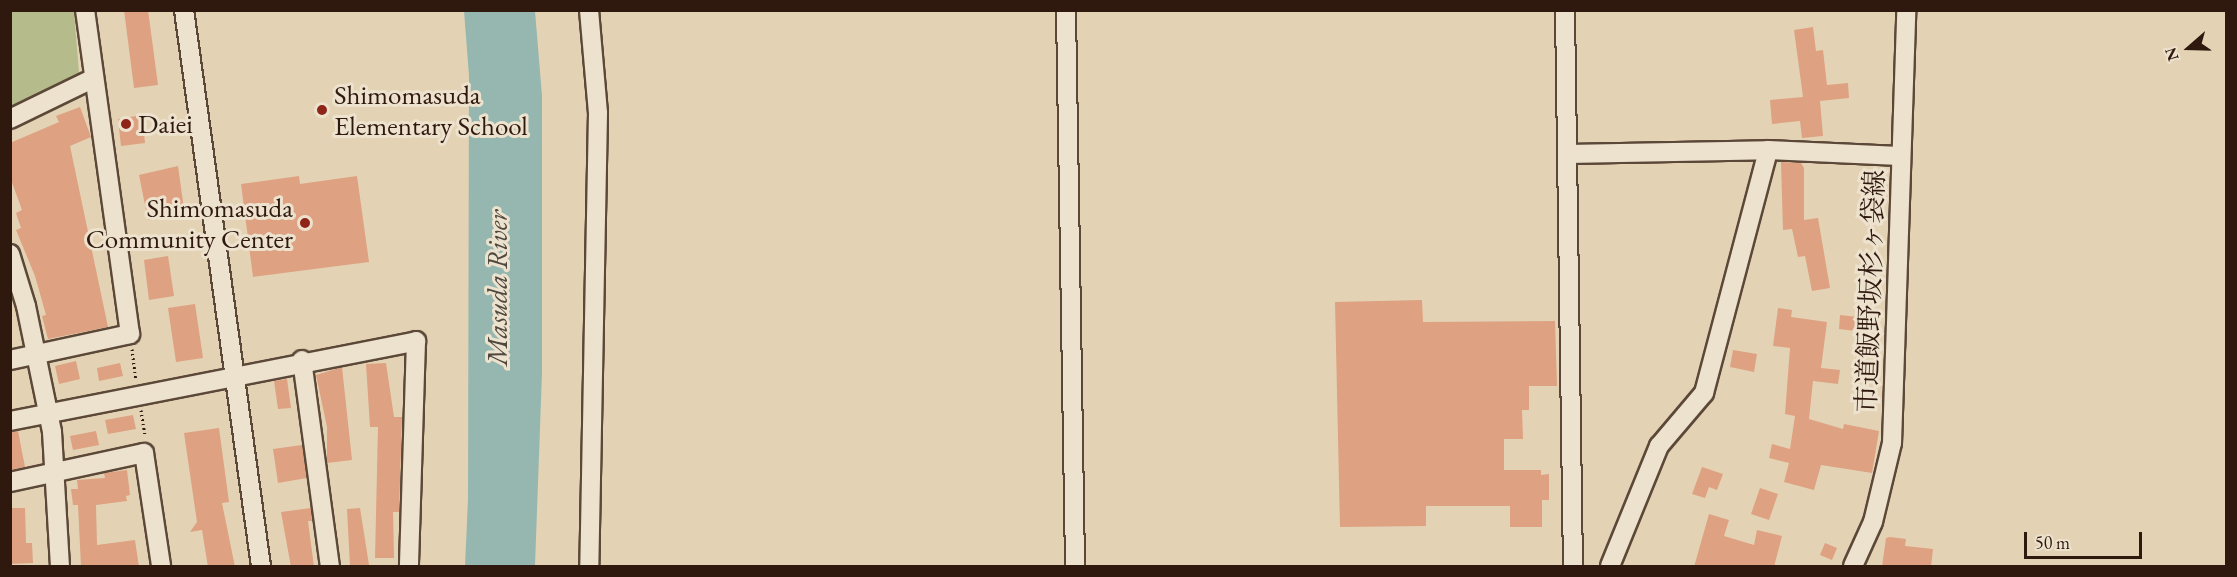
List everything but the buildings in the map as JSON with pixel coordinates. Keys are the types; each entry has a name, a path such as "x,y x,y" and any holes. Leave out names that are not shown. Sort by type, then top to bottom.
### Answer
{"street":[{"path":"10,360 130,334 85,10"},
{"path":"184,10 261,567"},
{"path":"589,10 598,113 589,567"},
{"path":"1066,10 1075,567"},
{"path":"1565,10 1573,567"},
{"name":"市道飯野坂杉ヶ袋線","path":"1853,567 1873,522 1892,443 1906,10"},
{"path":"10,119 94,78"},
{"path":"1567,154 1768,150 1900,156"},
{"path":"1610,567 1659,446 1704,393 1768,150"},
{"path":"10,254 37,355 49,413 56,471 60,567"},
{"path":"10,421 302,360 416,340 409,567"},
{"path":"302,360 330,567"},
{"path":"10,482 144,453 160,567"}],"path":[{"path":"130,334 136,380"},
{"path":"141,407 144,453"}],"green space":[{"path":"11,10 74,11 79,73 11,108"}],"water":[{"name":"Masuda River","path":"464,11 535,11 542,96 542,373 535,566 465,566 468,499 469,76"}],"place":[{"name":"Shimomasuda Elementary School","path":"322,110"},
{"name":"Daiei","path":"126,124"},
{"name":"Shimomasuda Community Center","path":"305,223"}]}
